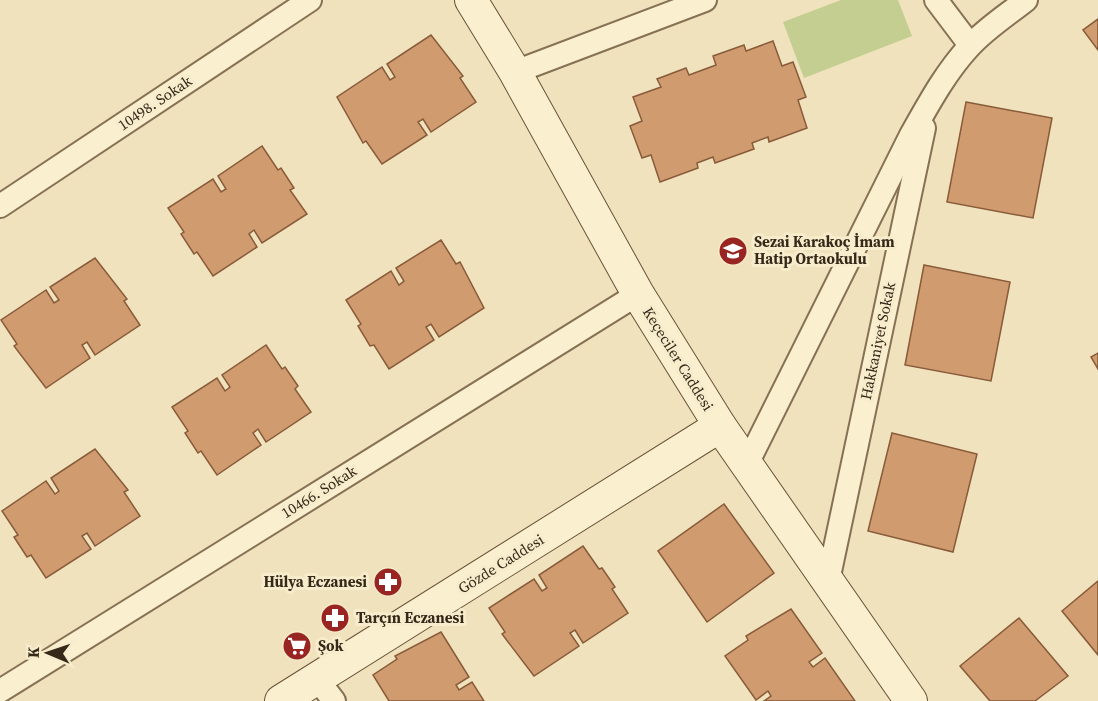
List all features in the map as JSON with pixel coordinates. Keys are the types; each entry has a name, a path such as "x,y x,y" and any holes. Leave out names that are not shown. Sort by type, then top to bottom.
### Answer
{"street":[{"name":"10498. Sokak","path":"0,206 310,0"},
{"name":"Keçeciler Caddesi","path":"471,0 515,72 638,294 720,426 911,701"},
{"path":"515,72 705,0"},
{"path":"936,0 970,45"},
{"name":"Hakkaniyet Sokak","path":"747,464 911,135 952,66 970,45 1026,0"},
{"name":"Hakkaniyet Sokak","path":"828,582 931,101"},
{"name":"10466. Sokak","path":"0,691 638,294"},
{"name":"Gözde Caddesi","path":"281,701 325,690 720,426"}],"green space":[{"path":"841,0 898,0 912,36 804,78 783,22"}],"building":[{"path":"1098,19 1098,50 1083,30"},
{"path":"431,35 463,76 460,78 476,102 431,132 423,119 418,122 427,135 382,164 366,141 363,143 337,97 382,67 390,80 395,77 387,64"},
{"path":"773,41 782,66 793,62 806,97 798,100 807,128 769,142 768,137 752,143 754,149 715,163 713,157 697,163 698,168 660,182 651,155 642,158 630,126 642,121 633,97 661,87 657,79 686,68 689,75 716,65 713,56 744,45 746,51"},
{"path":"966,102 1052,118 1033,218 947,202"},
{"path":"262,146 278,170 281,168 294,188 290,190 307,214 262,243 254,230 249,234 257,247 213,276 197,252 194,254 181,234 184,232 168,208 213,179 221,192 226,189 218,176"},
{"path":"441,240 456,264 460,262 484,308 439,337 431,324 426,327 434,340 389,369 374,345 370,346 358,326 361,324 346,300 391,271 399,285 404,281 396,268"},
{"path":"95,258 127,299 124,301 140,325 95,355 87,342 82,345 90,358 46,388 14,346 17,344 1,320 46,290 54,303 59,300 50,287"},
{"path":"924,265 1010,282 991,381 905,365"},
{"path":"266,345 282,369 285,367 298,386 295,389 311,412 266,442 258,429 253,433 261,445 217,475 201,451 198,453 185,433 188,431 172,407 217,378 225,391 230,387 222,375"},
{"path":"1098,353 1098,369 1091,357"},
{"path":"892,433 977,454 953,552 868,531"},
{"path":"95,449 128,490 124,492 140,516 95,546 87,533 82,536 91,549 46,578 31,555 27,557 14,537 18,535 2,511 46,481 55,494 59,491 51,478"},
{"path":"724,504 774,573 707,622 658,551"},
{"path":"583,546 615,587 612,589 628,613 583,643 575,630 570,633 579,646 534,676 502,634 505,632 489,608 534,579 542,591 547,588 539,575"},
{"path":"1098,581 1098,655 1062,611"},
{"path":"791,609 822,653 809,662 813,667 825,658 855,701 764,701 771,696 768,691 756,700 725,656 748,640 746,636"},
{"path":"1019,618 1068,676 1035,701 990,701 960,666"},
{"path":"441,632 469,677 456,685 459,690 472,682 484,701 389,701 373,675 397,659 395,656"}],"place":[{"name":"Sezai Karakoç İmam Hatip Ortaokulu","path":"733,251"},
{"name":"Hülya Eczanesi","path":"388,582"},
{"name":"Tarçın Eczanesi","path":"335,618"},
{"name":"Şok","path":"297,646"}]}
